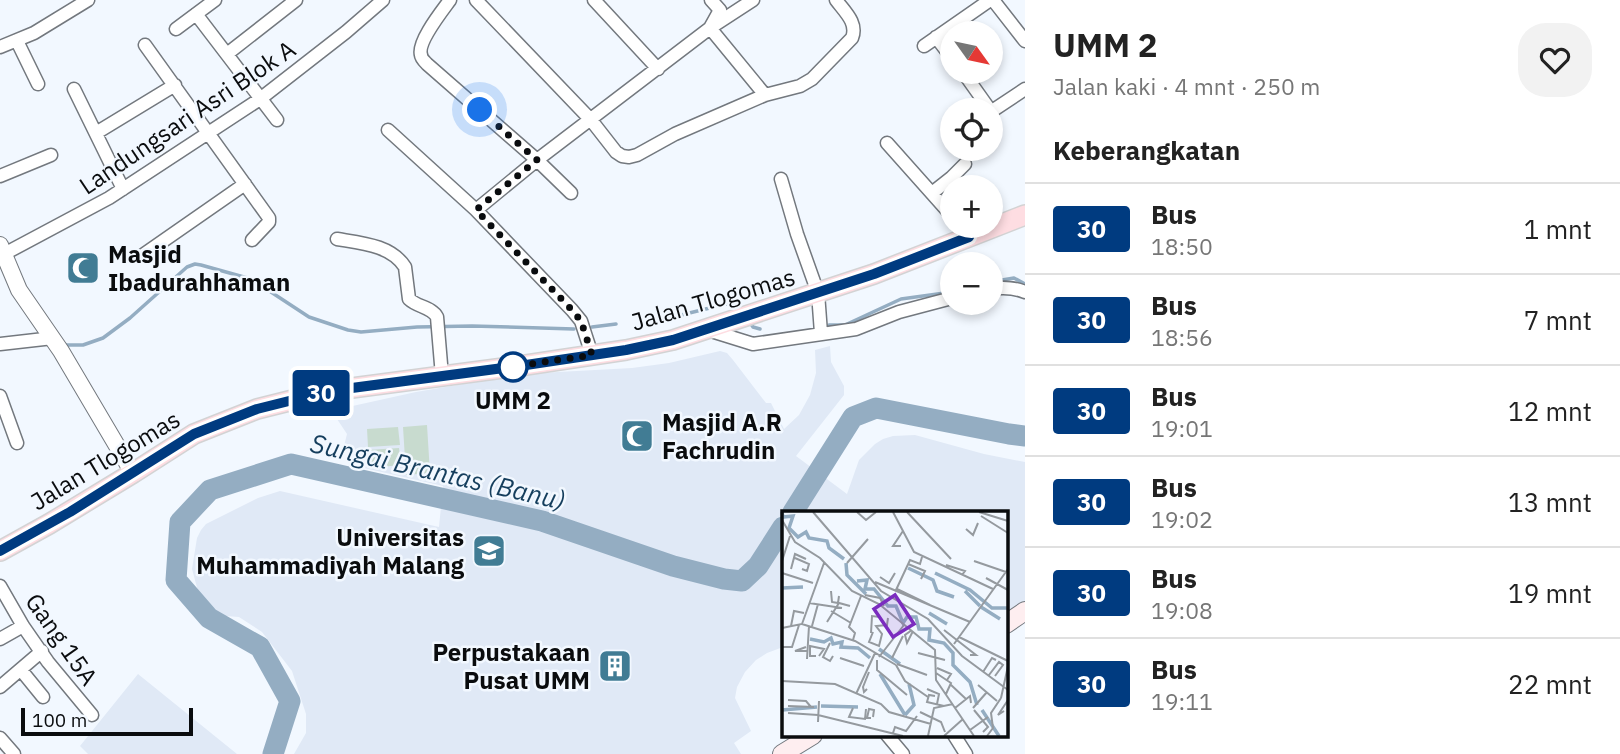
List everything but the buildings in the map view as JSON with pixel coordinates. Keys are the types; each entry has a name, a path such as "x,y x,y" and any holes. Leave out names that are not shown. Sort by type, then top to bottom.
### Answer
{"main road":[{"name":"Jalan Tlogomas","path":"1003,222 1025,215"},
{"name":"Jalan Tlogomas","path":"0,551 194,434 257,409 329,391 592,355 673,340 874,274 950,238"},
{"path":"1007,623 1025,611"},
{"path":"793,751 812,736"}],"street":[{"path":"0,47 44,27 88,0"},
{"path":"176,29 215,0"},
{"path":"227,54 296,0"},
{"name":"Landungsari Asri Blok A","path":"2,250 123,189 260,99 383,0"},
{"path":"450,0 425,37 421,57 571,193"},
{"path":"476,0 591,120 616,152 629,157 765,94 800,86 812,79 852,38 855,31 854,25 836,0"},
{"path":"594,0 657,69"},
{"path":"476,210 710,28 753,0"},
{"path":"925,46 992,0 1025,41"},
{"path":"710,28 718,3"},
{"path":"196,14 277,120"},
{"path":"710,28 765,94"},
{"path":"936,37 940,42"},
{"path":"17,41 38,84"},
{"path":"145,45 269,218 267,225 252,240"},
{"path":"96,133 175,85"},
{"path":"74,89 123,189"},
{"path":"1003,104 1025,89"},
{"path":"388,130 476,210 572,310 581,321 592,355"},
{"path":"887,143 940,201"},
{"path":"0,176 51,155"},
{"path":"959,175 965,164"},
{"path":"781,179 818,293 821,332"},
{"path":"143,255 244,184"},
{"path":"933,193 940,190"},
{"path":"337,240 380,248 398,259 405,267 409,299 436,313 442,376"},
{"path":"2,250 19,290 56,344 133,473"},
{"path":"1003,287 1025,292"},
{"path":"708,330 753,344 856,328 899,312 940,301"},
{"path":"0,344 56,344"},
{"path":"0,396 18,443"},
{"name":"Gang 15A","path":"0,586 48,662 92,715"},
{"path":"0,639 23,626"},
{"path":"0,685 42,651"},
{"path":"21,670 43,697"},
{"path":"888,736 903,754"},
{"path":"955,736 966,754"},
{"path":"0,738 12,754"}],"shaded area":[{"name":"Universitas Muhammadiyah Malang","path":"830,346 831,362 844,386 844,395 796,456 847,494 859,460 875,444 893,436 915,435 1025,462 1025,607 1007,620 1007,511 782,511 782,647 756,660 737,687 735,698 751,731 734,743 741,754 294,754 306,733 306,714 292,671 262,632 239,617 212,615 202,606 192,569 201,530 206,524 258,498 280,491 439,527 443,486 364,468 344,446 347,434 337,419 348,407 521,374 632,368 669,363 720,351 727,353 766,403 771,403 784,429 799,415 810,395 816,373 815,350"},
{"path":"138,674 237,754 88,754 80,746"}],"green space":[{"path":"427,425 430,473 406,475 403,427"},
{"path":"398,427 400,445 368,447 367,429"},
{"path":"399,448 401,465 369,468 368,450"}],"waterway":[{"path":"64,345 83,345 103,338 130,318 187,267 195,264 251,279 309,317 348,330 361,332 472,326 574,329"},
{"path":"1003,280 1014,278 1025,284"},
{"path":"829,325 845,325 901,299 940,294"},
{"path":"669,318 726,304 736,305 743,312"},
{"path":"749,321 753,327 760,329"},
{"path":"592,327 616,324"},
{"name":"Sungai Brantas (Banu)","path":"794,511 853,417 876,408 1025,436"},
{"name":"Sungai Brantas (Banu)","path":"273,754 290,701 260,647 209,618 176,580 180,522 210,490 291,464 542,521 673,566 742,581 758,566 782,529"}],"bus line":[{"name":"30","path":"0,551 70,512 194,434 257,409 329,391 526,365 673,340 874,274 966,238"}],"place":[{"name":"Masjid Ibadurahhaman","path":"83,268"},
{"name":"UMM 2","path":"513,367"},
{"name":"Masjid A.R Fachrudin","path":"637,436"},
{"name":"Universitas Muhammadiyah Malang","path":"489,551"},
{"name":"Perpustakaan Pusat UMM","path":"615,666"}],"route":[{"path":"480,110 537,160 476,210 581,321 592,355 510,367 513,367"}]}
